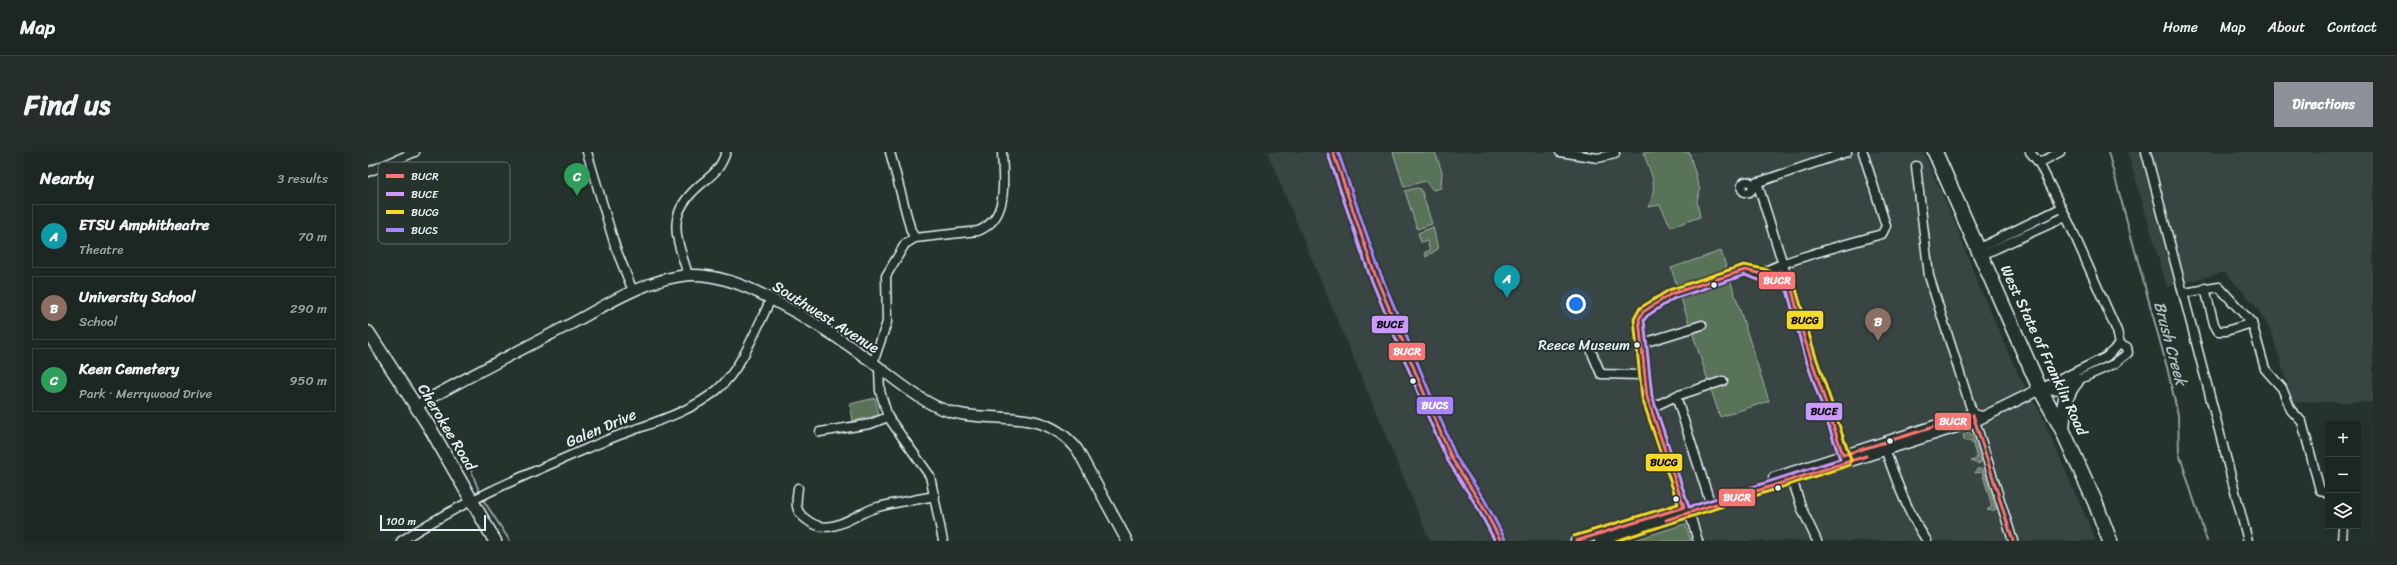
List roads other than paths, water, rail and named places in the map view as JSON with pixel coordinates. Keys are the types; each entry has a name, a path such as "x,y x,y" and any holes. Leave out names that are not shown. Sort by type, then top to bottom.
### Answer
{"highway":[{"name":"West State of Franklin Road","path":"1935,152 2040,389 2062,429 2098,509 2110,541"},
{"path":"2062,429 2065,401 2069,388 2076,381"}],"main road":[{"name":"Cherokee Road","path":"368,332 416,406 473,500 495,541"}],"street":[{"path":"392,162 415,152"},
{"path":"587,152 614,242 633,291"},
{"path":"688,275 675,230 676,218 692,193 713,176 722,164 726,152"},
{"path":"890,152 911,231 916,238"},
{"path":"942,541 935,496 925,468 888,417 880,391 876,366 887,322 886,276 905,244 916,238 978,231 987,227 995,217 1004,194 1002,152"},
{"path":"1333,152 1374,272 1444,442 1501,541"},
{"path":"1843,455 1806,342 1784,264 1752,183 1847,152"},
{"path":"1762,274 1784,264 1882,234 1886,226 1863,152"},
{"path":"2030,152 2039,163 2061,208 2117,330 2118,356 2123,357"},
{"path":"2039,163 2060,152"},
{"path":"2146,152 2248,541"},
{"path":"1560,153 1578,153 1598,158 1615,154"},
{"path":"1916,166 1929,276 1977,418 2013,541"},
{"path":"368,172 378,168"},
{"path":"1980,251 2061,208"},
{"path":"1980,251 2065,217"},
{"path":"1698,541 1647,397 1644,355 1640,344 1639,319 1643,312 1664,298 1744,270 1762,274 1790,286"},
{"name":"Southwest Avenue","path":"416,406 633,291 663,280 688,275 723,279 771,299 819,327 912,393 943,410 974,416 1035,421 1059,431 1077,449 1127,541"},
{"path":"2184,293 2205,288 2215,287 2223,289 2252,324 2265,369 2282,388 2291,410 2302,422 2320,490 2326,493"},
{"path":"2205,288 2214,324 2218,331 2226,331 2252,324"},
{"name":"Galen Drive","path":"400,541 473,500 608,440 688,408 707,397 727,380 771,299"},
{"path":"1640,344 1702,325"},
{"path":"1576,541 1792,479 1843,455 1885,449 1977,418 2106,357 2117,347 2128,348 2127,355 2114,364 2055,390 2040,389"},
{"path":"1592,353 1600,374 1640,375 1646,377"},
{"path":"1651,408 1677,400 1723,381"},
{"path":"1677,400 1709,499"},
{"path":"820,432 854,427 888,417"},
{"path":"1600,541 1686,510 1709,499 1843,455 1977,418"},
{"path":"1885,449 1902,499 1911,518 1927,541"},
{"path":"1792,479 1802,509 1817,541"},
{"path":"798,488 795,506 798,514 816,526 824,528 841,524 878,507 935,496"},
{"path":"1686,510 1686,519 1693,541"},
{"path":"2342,541 2343,529"}],"waterway":[{"name":"Brush Creek","path":"2108,152 2167,367 2178,415 2179,453 2207,541"},
{"path":"466,456 480,494"},
{"path":"482,498 510,541"}],"place":[{"name":"Keen Cemetery","path":"577,196"},
{"name":"ETSU Amphitheatre","path":"1507,298"},
{"name":"University School","path":"1878,341"},
{"name":"Reece Museum","path":"1637,345"}]}
